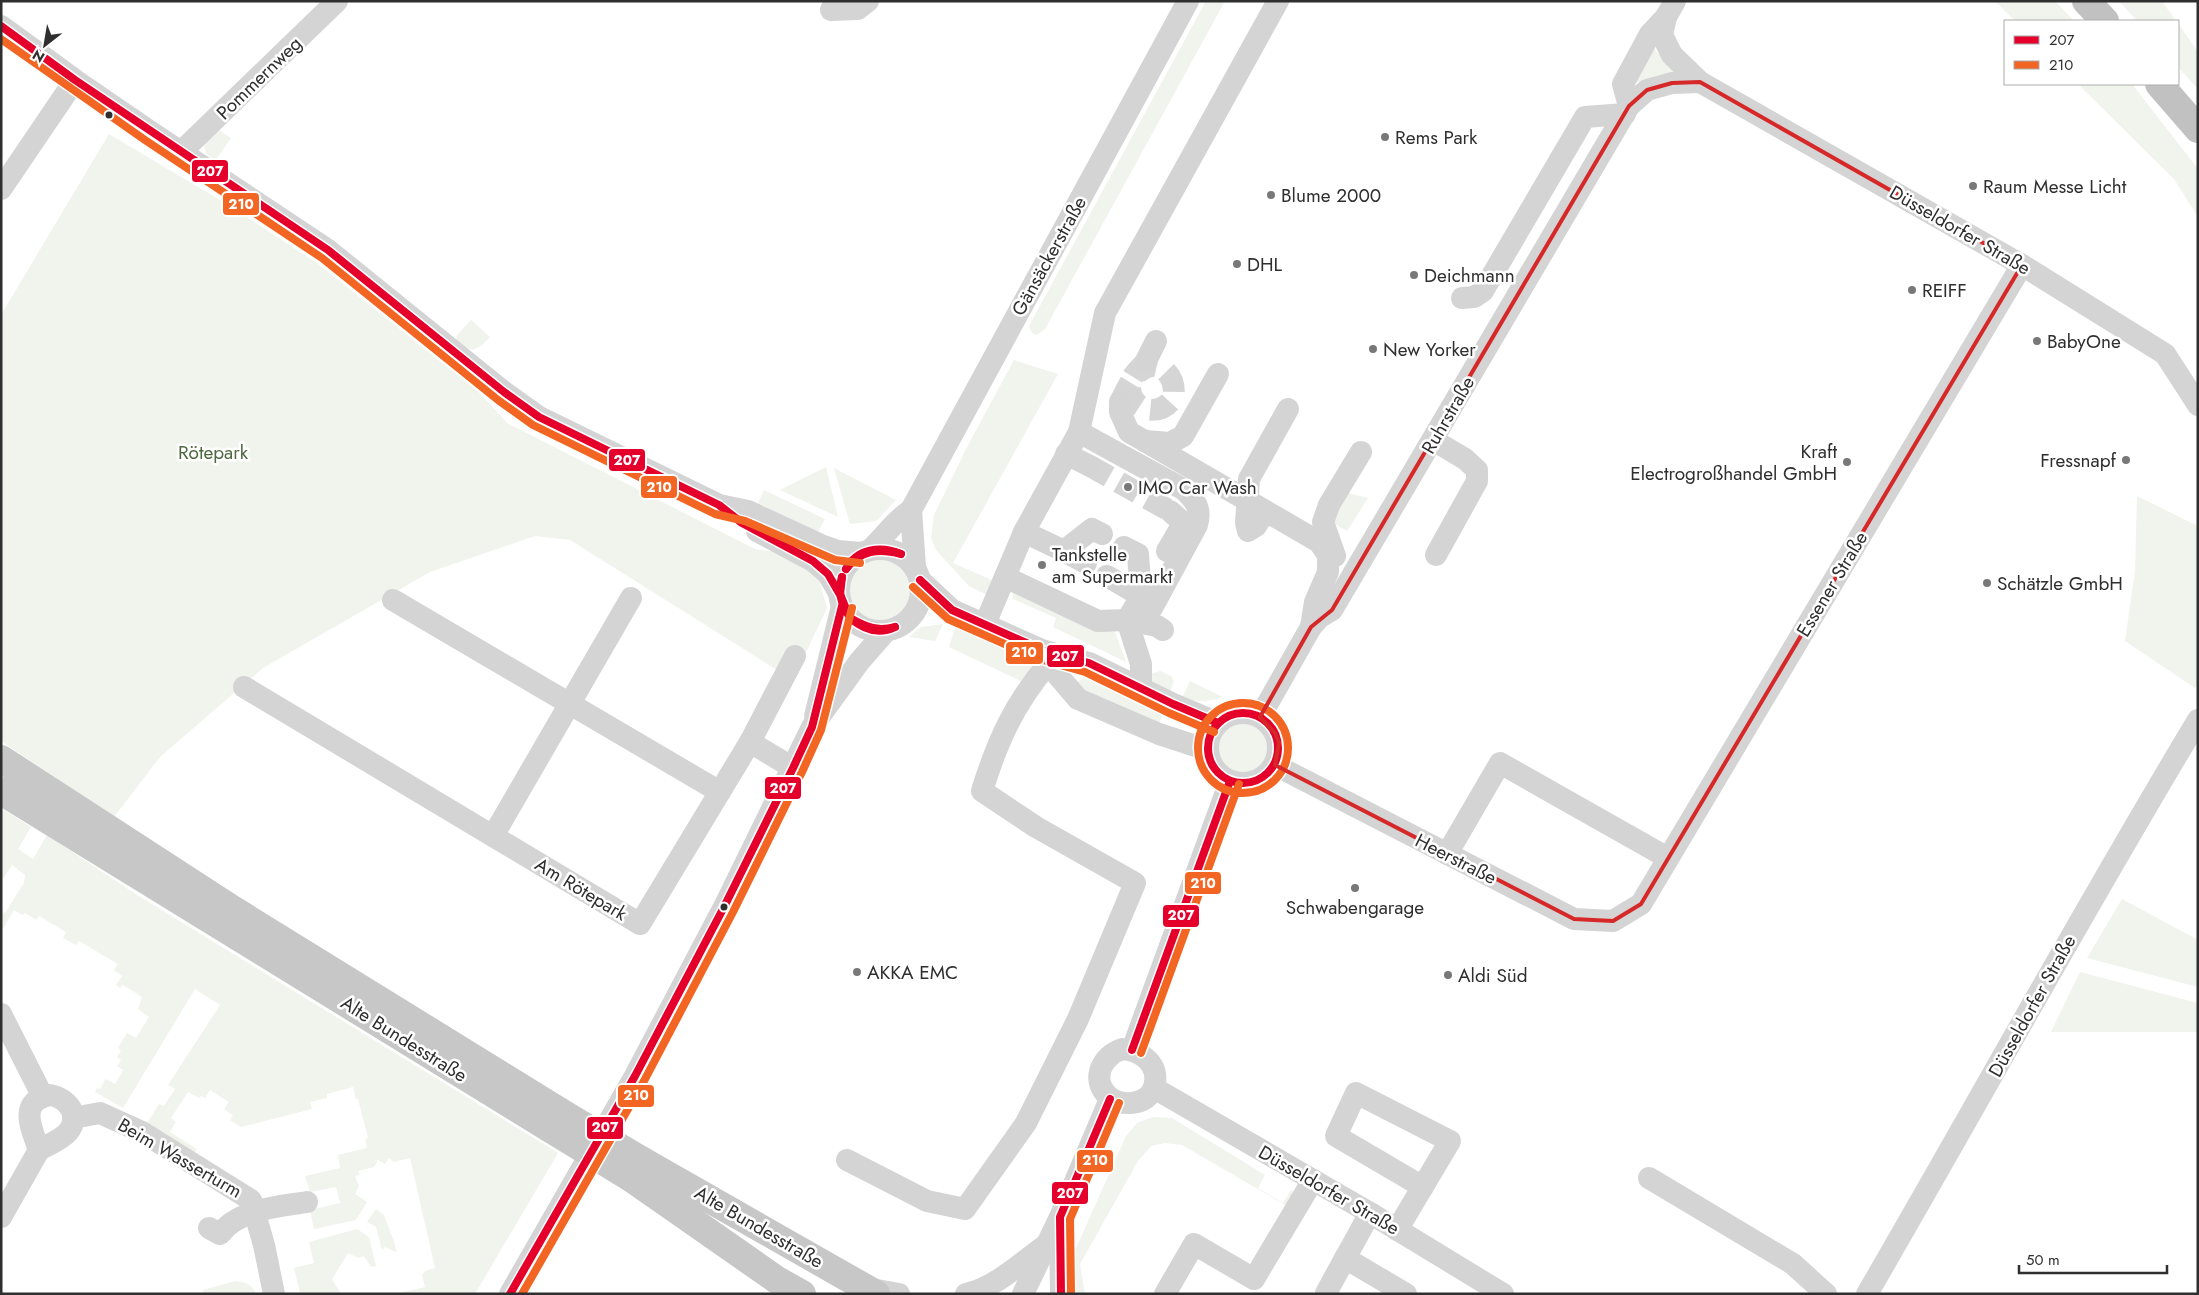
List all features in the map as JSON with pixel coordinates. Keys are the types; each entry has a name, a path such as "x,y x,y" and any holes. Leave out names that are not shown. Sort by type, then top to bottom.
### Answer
{"highway":[{"path":"2086,1 2104,20"},
{"path":"2160,85 2198,129"}],"main road":[{"name":"Alte Bundesstraße","path":"1,759 554,1120"},
{"name":"Alte Bundesstraße","path":"1,791 554,1120"},
{"path":"554,1120 636,1169"},
{"name":"Alte Bundesstraße","path":"636,1169 871,1291"},
{"name":"Alte Bundesstraße","path":"636,1169 777,1280 802,1294"}],"street":[{"name":"Pommernweg","path":"180,153 337,1"},
{"path":"835,1 831,10 858,9 868,1"},
{"name":"Gänsäckerstraße","path":"866,551 898,519 911,510 1188,1"},
{"path":"985,624 1024,532 1078,432 1105,313 1278,1"},
{"path":"1670,9 1662,35 1672,55 1700,82"},
{"path":"1462,298 1474,297 1483,291 1584,117 1627,110 1623,84 1650,34 1670,9"},
{"path":"1,26 180,153 328,250 504,392 539,417 719,505 742,524 813,561 828,574 849,617 862,627 872,631 886,631 899,627 910,619 952,610"},
{"path":"1,189 75,80"},
{"name":"Ruhrstraße","path":"1260,717 1316,622 1332,610 1627,110 1646,90 1672,83 1700,82"},
{"name":"Düsseldorfer Straße","path":"1700,82 2022,265 2166,354 2198,405"},
{"name":"Essener Straße","path":"1641,904 2022,265"},
{"path":"1146,361 1156,341"},
{"path":"1144,441 1170,443 1183,436 1218,374"},
{"path":"1120,402 1120,412 1129,432 1319,542 1328,555 1328,572 1315,602 1316,622"},
{"path":"1256,506 1249,479 1288,410"},
{"path":"1005,577 1098,621 1134,609 1152,608 1198,525 1200,515 1196,502 1183,489 1078,432"},
{"path":"1433,440 1465,459 1477,470 1477,481 1436,555"},
{"path":"1316,622 1336,571 1334,551 1327,536 1324,522 1328,506 1361,452"},
{"path":"1066,454 1090,466"},
{"path":"719,505 748,511 838,551 894,551 906,557 918,574 952,610 985,624 1045,657 1089,663 1141,689 1218,723"},
{"path":"910,619 920,599 911,510"},
{"path":"1134,609 1181,527 1180,520 1170,512"},
{"path":"1064,551 1092,529 1102,534"},
{"path":"1024,532 1086,563"},
{"path":"1124,546 1138,554 1134,609 1141,664 1141,689"},
{"path":"812,727 840,599 840,580 845,568 852,560 866,551"},
{"path":"1107,576 1134,609 1163,630"},
{"path":"493,836 631,598"},
{"path":"392,600 720,792"},
{"path":"510,1294 635,1076 724,907 812,727 859,662 886,631"},
{"name":"Am Rötepark","path":"244,686 640,924 750,742 795,656"},
{"path":"1045,657 1078,699 1159,734 1208,750"},
{"path":"847,1160 927,1201 966,1209 1026,1123 1078,1019 1135,883 1036,827 982,791 995,750 1045,657"},
{"path":"1238,713 1250,713 1260,717 1272,728 1279,744 1275,765 1269,773 1256,781 1240,784 1230,781 1214,769 1210,760 1208,750 1212,731 1227,716 1238,713"},
{"name":"Düsseldorfer Straße","path":"1868,1294 2106,872 2198,720"},
{"path":"750,742 793,768"},
{"path":"1447,854 1500,763 1668,858"},
{"name":"Heerstraße","path":"1275,765 1574,920 1613,921 1641,904"},
{"path":"1132,1050 1230,781"},
{"path":"1,1014 29,1059 43,1097"},
{"path":"1122,1049 1141,1053 1149,1060 1155,1077 1154,1088 1141,1101 1128,1105 1110,1099 1102,1090 1099,1075 1103,1062 1113,1053 1122,1049"},
{"name":"Düsseldorfer Straße","path":"1154,1088 1370,1213 1477,1287 1503,1294"},
{"path":"1397,1230 1450,1141 1356,1093 1336,1136 1422,1187"},
{"path":"1,1217 39,1150 64,1136 72,1125 74,1118 72,1111 64,1099 50,1095 43,1097 32,1106 29,1121 39,1150"},
{"path":"1023,1294 1060,1217 1110,1099"},
{"name":"Beim Wasserturm","path":"74,1118 100,1113 142,1132 252,1200 274,1294"},
{"path":"1649,1178 1792,1264 1826,1294"},
{"path":"1165,1294 1194,1244 1254,1279 1313,1180"},
{"path":"209,1228 220,1234 227,1224 254,1212 307,1202"},
{"path":"1326,1293 1370,1213"},
{"path":"1060,1217 1061,1294"},
{"path":"966,1294 977,1292 1044,1247"},
{"path":"1345,1258 1406,1294"},
{"path":"871,1291 899,1294"}],"highlighted area":[{"path":"1700,82 2022,265 1641,904 1613,921 1574,919 1275,765 1279,743 1275,733 1260,717 1311,627 1332,610 1629,106 1647,90 1672,83"}],"green space":[{"path":"1206,1 1225,1 1045,329 1037,335 1032,333 1029,326"},
{"path":"1995,1 2055,1 2073,20 2014,20"},
{"path":"2119,1 2162,1 2175,20 2136,20"},
{"path":"2179,24 2198,52 2198,89 2179,68"},
{"path":"1651,45 1667,63 1685,76 1656,77 1631,84"},
{"path":"2079,85 2133,85 2198,169 2198,217 2174,179"},
{"path":"214,127 231,138 215,161 206,154 202,138"},
{"name":"Rötepark","path":"109,134 230,206 317,263 480,393 507,423 755,549 775,552 818,576 827,608 793,680 570,540 535,536 430,572 263,668 160,757 114,817 1,741 1,315"},
{"path":"471,320 490,337 481,346 472,350 463,347 456,341 457,335"},
{"path":"1014,360 1058,374 953,563 992,580 991,597 969,586 936,550 931,538 934,515 967,447"},
{"path":"826,467 838,517 780,490"},
{"path":"834,468 896,500 876,521 850,524"},
{"path":"764,490 825,519 818,532 758,503"},
{"path":"1344,492 1368,498 1347,531 1331,522"},
{"path":"2137,496 2198,526 2198,684 2195,688 2125,641 2135,571"},
{"path":"874,558 886,558 903,567 910,578 912,590 910,602 903,613 886,622 874,622 862,617 853,608 848,596 848,584 853,572 862,563"},
{"path":"1013,588 1112,624 1126,662 1053,627 1056,618 1013,599"},
{"path":"943,624 935,641 909,637 921,627"},
{"path":"956,625 965,626 1027,656 1036,664 1025,683 949,647"},
{"path":"1160,671 1171,676 1174,681 1169,694 1154,687 1148,675"},
{"path":"1102,674 1167,707 1158,725 1084,692 1076,683 1087,676"},
{"path":"1190,681 1223,697 1202,701 1182,698"},
{"path":"1243,724 1253,726 1261,731 1266,739 1268,749 1266,759 1261,767 1253,772 1243,774 1233,772 1225,767 1220,759 1218,749 1220,739 1225,731 1233,726"},
{"path":"1,808 31,827 18,849 33,859 47,835 134,893 558,1153 475,1294 394,1294 425,1287 422,1275 425,1271 435,1268 410,1158 394,1162 389,1158 385,1164 378,1160 374,1167 358,1171 360,1175 355,1176 359,1186 355,1194 367,1202 356,1220 314,1229 310,1210 340,1203 336,1187 310,1192 305,1176 340,1168 338,1155 367,1148 365,1139 368,1138 353,1087 327,1094 327,1098 310,1102 312,1109 241,1127 230,1120 233,1115 224,1109 229,1102 210,1090 205,1098 201,1096 199,1098 188,1092 171,1118 176,1122 170,1132 197,1149 195,1153 147,1123 159,1104 164,1106 175,1089 168,1085 220,1005 195,989 123,1108 95,1092 97,1088 100,1089 106,1079 115,1084 123,1070 117,1066 121,1060 117,1057 121,1051 118,1048 127,1033 136,1038 149,1017 138,1009 142,997 123,985 120,988 116,985 122,976 114,970 118,964 79,941 76,945 63,938 66,932 39,916 36,920 25,913 22,915 14,910 1,932 1,911 5,913 24,883 25,875 12,865 1,882"},
{"path":"2122,899 2198,940 2198,987 2087,958"},
{"path":"2080,972 2198,1003 2198,1032 2051,1032"},
{"path":"1153,1117 1172,1118 1265,1175 1258,1188 1283,1203 1291,1190 1295,1193 1287,1206 1182,1145 1165,1143 1151,1146 1138,1161 1080,1264 1085,1294 1066,1294 1068,1266 1126,1136 1137,1123"},
{"path":"376,1209 384,1215 396,1252 385,1247 382,1250 376,1227 367,1222"},
{"path":"357,1229 369,1237 376,1266 371,1267 364,1256 358,1258 348,1253 332,1279 341,1294 298,1294 300,1293 294,1268 314,1263 309,1242"},
{"path":"235,1281 248,1284 256,1294 204,1294 203,1290"}],"tunnel":[{"path":"1120,402 1128,386 1131,382 1136,375 1146,367 1153,366 1159,367 1169,376 1174,390 1173,398 1161,408 1153,410 1146,409 1134,401 1131,394 1130,386 1130,382 1146,361"},
{"path":"1090,466 1170,511"}],"transit line":[{"name":"207","path":"1,26 75,80 328,250 504,392 539,417 719,505 742,523 813,561 828,574 839,593"},
{"name":"210","path":"1,39 145,140 322,258 498,400 533,425 715,514 745,521 835,560 860,563"},
{"name":"207","path":"846,569 856,557 870,551 885,550 901,554"},
{"name":"207","path":"846,569 857,558 871,552 885,551 901,554"},
{"name":"207","path":"842,577 840,594 848,614"},
{"name":"207","path":"842,577 840,596 848,614"},
{"name":"207","path":"920,580 952,610 1042,650 1089,663 1173,704 1218,723"},
{"name":"210","path":"913,587 948,619 1039,659 1085,672 1169,713 1214,732"},
{"name":"207","path":"510,1294 635,1076 724,907 793,768 812,727 842,606"},
{"name":"210","path":"522,1294 644,1081 733,912 802,772 821,730 852,608"},
{"name":"207","path":"850,618 872,628 895,627"},
{"name":"207","path":"850,618 871,630 883,631 895,627"},
{"name":"210","path":"1234,703 1252,703 1268,710 1281,723 1288,739 1288,748 1288,757 1281,773 1268,786 1252,793 1234,793 1218,786 1205,773 1198,757 1198,739 1205,723 1218,710 1234,703"},
{"name":"207","path":"1250,713 1263,719 1272,728 1276,734 1278,748 1276,762 1268,773 1257,781 1236,783 1229,781 1218,773 1210,762 1208,741 1210,734 1218,723 1229,715 1250,713"},
{"name":"207","path":"1132,1050 1230,781"},
{"name":"210","path":"1141,1053 1239,784"},
{"name":"207","path":"1061,1294 1060,1217 1110,1099"},
{"name":"210","path":"1071,1293 1070,1219 1119,1103"}],"place":[{"name":"Rems Park","path":"1385,137"},
{"name":"Raum Messe Licht","path":"1973,186"},
{"name":"Blume 2000","path":"1271,195"},
{"name":"DHL","path":"1237,264"},
{"name":"Deichmann","path":"1414,275"},
{"name":"REIFF","path":"1912,290"},
{"name":"BabyOne","path":"2037,341"},
{"name":"New Yorker","path":"1373,349"},
{"name":"Fressnapf","path":"2126,460"},
{"name":"Kraft Electrogroßhandel GmbH","path":"1847,462"},
{"name":"IMO Car Wash","path":"1128,487"},
{"name":"Tankstelle am Supermarkt","path":"1042,565"},
{"name":"Schätzle GmbH","path":"1987,583"},
{"name":"Schwabengarage","path":"1355,888"},
{"name":"AKKA EMC","path":"857,972"},
{"name":"Aldi Süd","path":"1448,975"}]}
